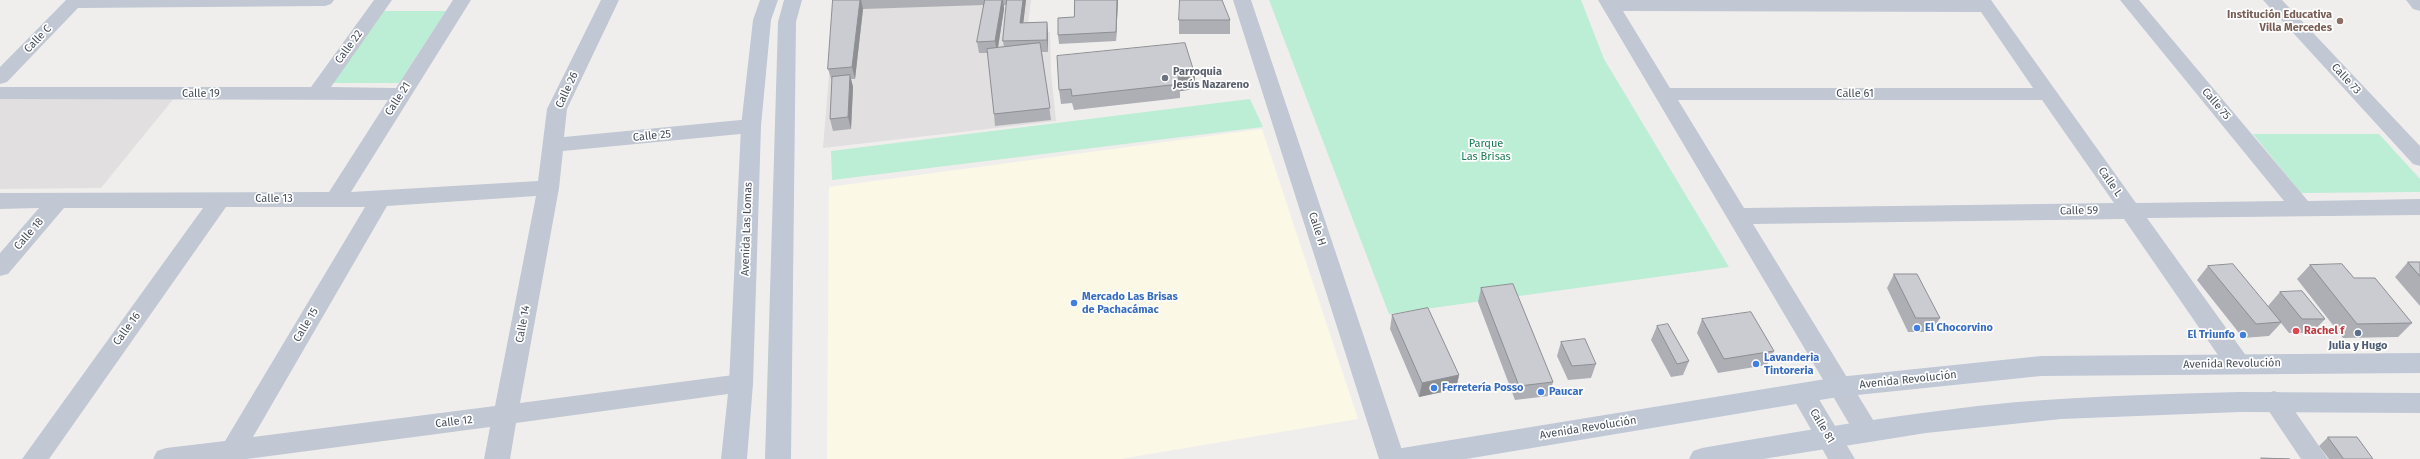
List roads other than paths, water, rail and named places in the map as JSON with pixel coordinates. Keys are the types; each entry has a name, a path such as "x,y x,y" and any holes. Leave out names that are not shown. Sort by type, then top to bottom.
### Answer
{"street":[{"path":"74,1 324,0"},
{"name":"Calle 22","path":"316,94 383,0"},
{"name":"Calle 21","path":"335,199 462,0"},
{"name":"Calle 26","path":"548,188 557,109 610,0"},
{"name":"Avenida Las Lomas","path":"734,459 741,384 752,126 762,20 769,0"},
{"path":"778,459 787,22 793,0"},
{"name":"Calle H","path":"1242,0 1392,459"},
{"name":"Calle 75","path":"2129,0 2302,208"},
{"name":"Calle 73","path":"2272,0 2420,159"},
{"path":"2415,0 2420,5"},
{"name":"Calle C","path":"0,78 74,1"},
{"path":"1608,2 1984,3"},
{"path":"1608,2 1738,216 1838,387 1866,430"},
{"name":"Calle L","path":"1984,3 2238,364"},
{"name":"Calle 19","path":"0,93 402,94"},
{"name":"Calle 61","path":"1663,94 2048,94"},
{"name":"Calle 25","path":"552,145 752,126"},
{"name":"Calle 13","path":"0,201 380,199 548,188"},
{"name":"Calle 14","path":"497,459 548,188"},
{"name":"Calle 15","path":"232,450 380,199"},
{"name":"Calle 16","path":"35,459 220,200"},
{"name":"Calle 18","path":"0,268 58,201"},
{"name":"Calle 59","path":"1738,216 2420,207"},
{"name":"Avenida Revolución","path":"1402,459 1838,387 2042,366 2420,363"},
{"name":"Calle 12","path":"166,459 741,384"},
{"name":"Calle 81","path":"1802,393 1842,459"},
{"path":"2274,401 2315,459"},
{"path":"1702,459 1866,430 2060,409 2274,401 2420,403"}],"place":[{"name":"Institución Educativa Villa Mercedes","path":"2340,21"},
{"name":"Parroquia Jesús Nazareno","path":"1165,78"},
{"name":"Mercado Las Brisas de Pachacámac","path":"1074,303"},
{"name":"El Chocorvino","path":"1917,328"},
{"name":"Rachel f","path":"2296,331"},
{"name":"Julia y Hugo","path":"2358,333"},
{"name":"El Triunfo","path":"2243,335"},
{"name":"Lavanderia Tintoreria","path":"1756,364"},
{"name":"Ferretería Posso","path":"1434,388"},
{"name":"Paucar","path":"1541,392"}],"park label":[{"name":"Parque Las Brisas","path":"1486,150"}]}
